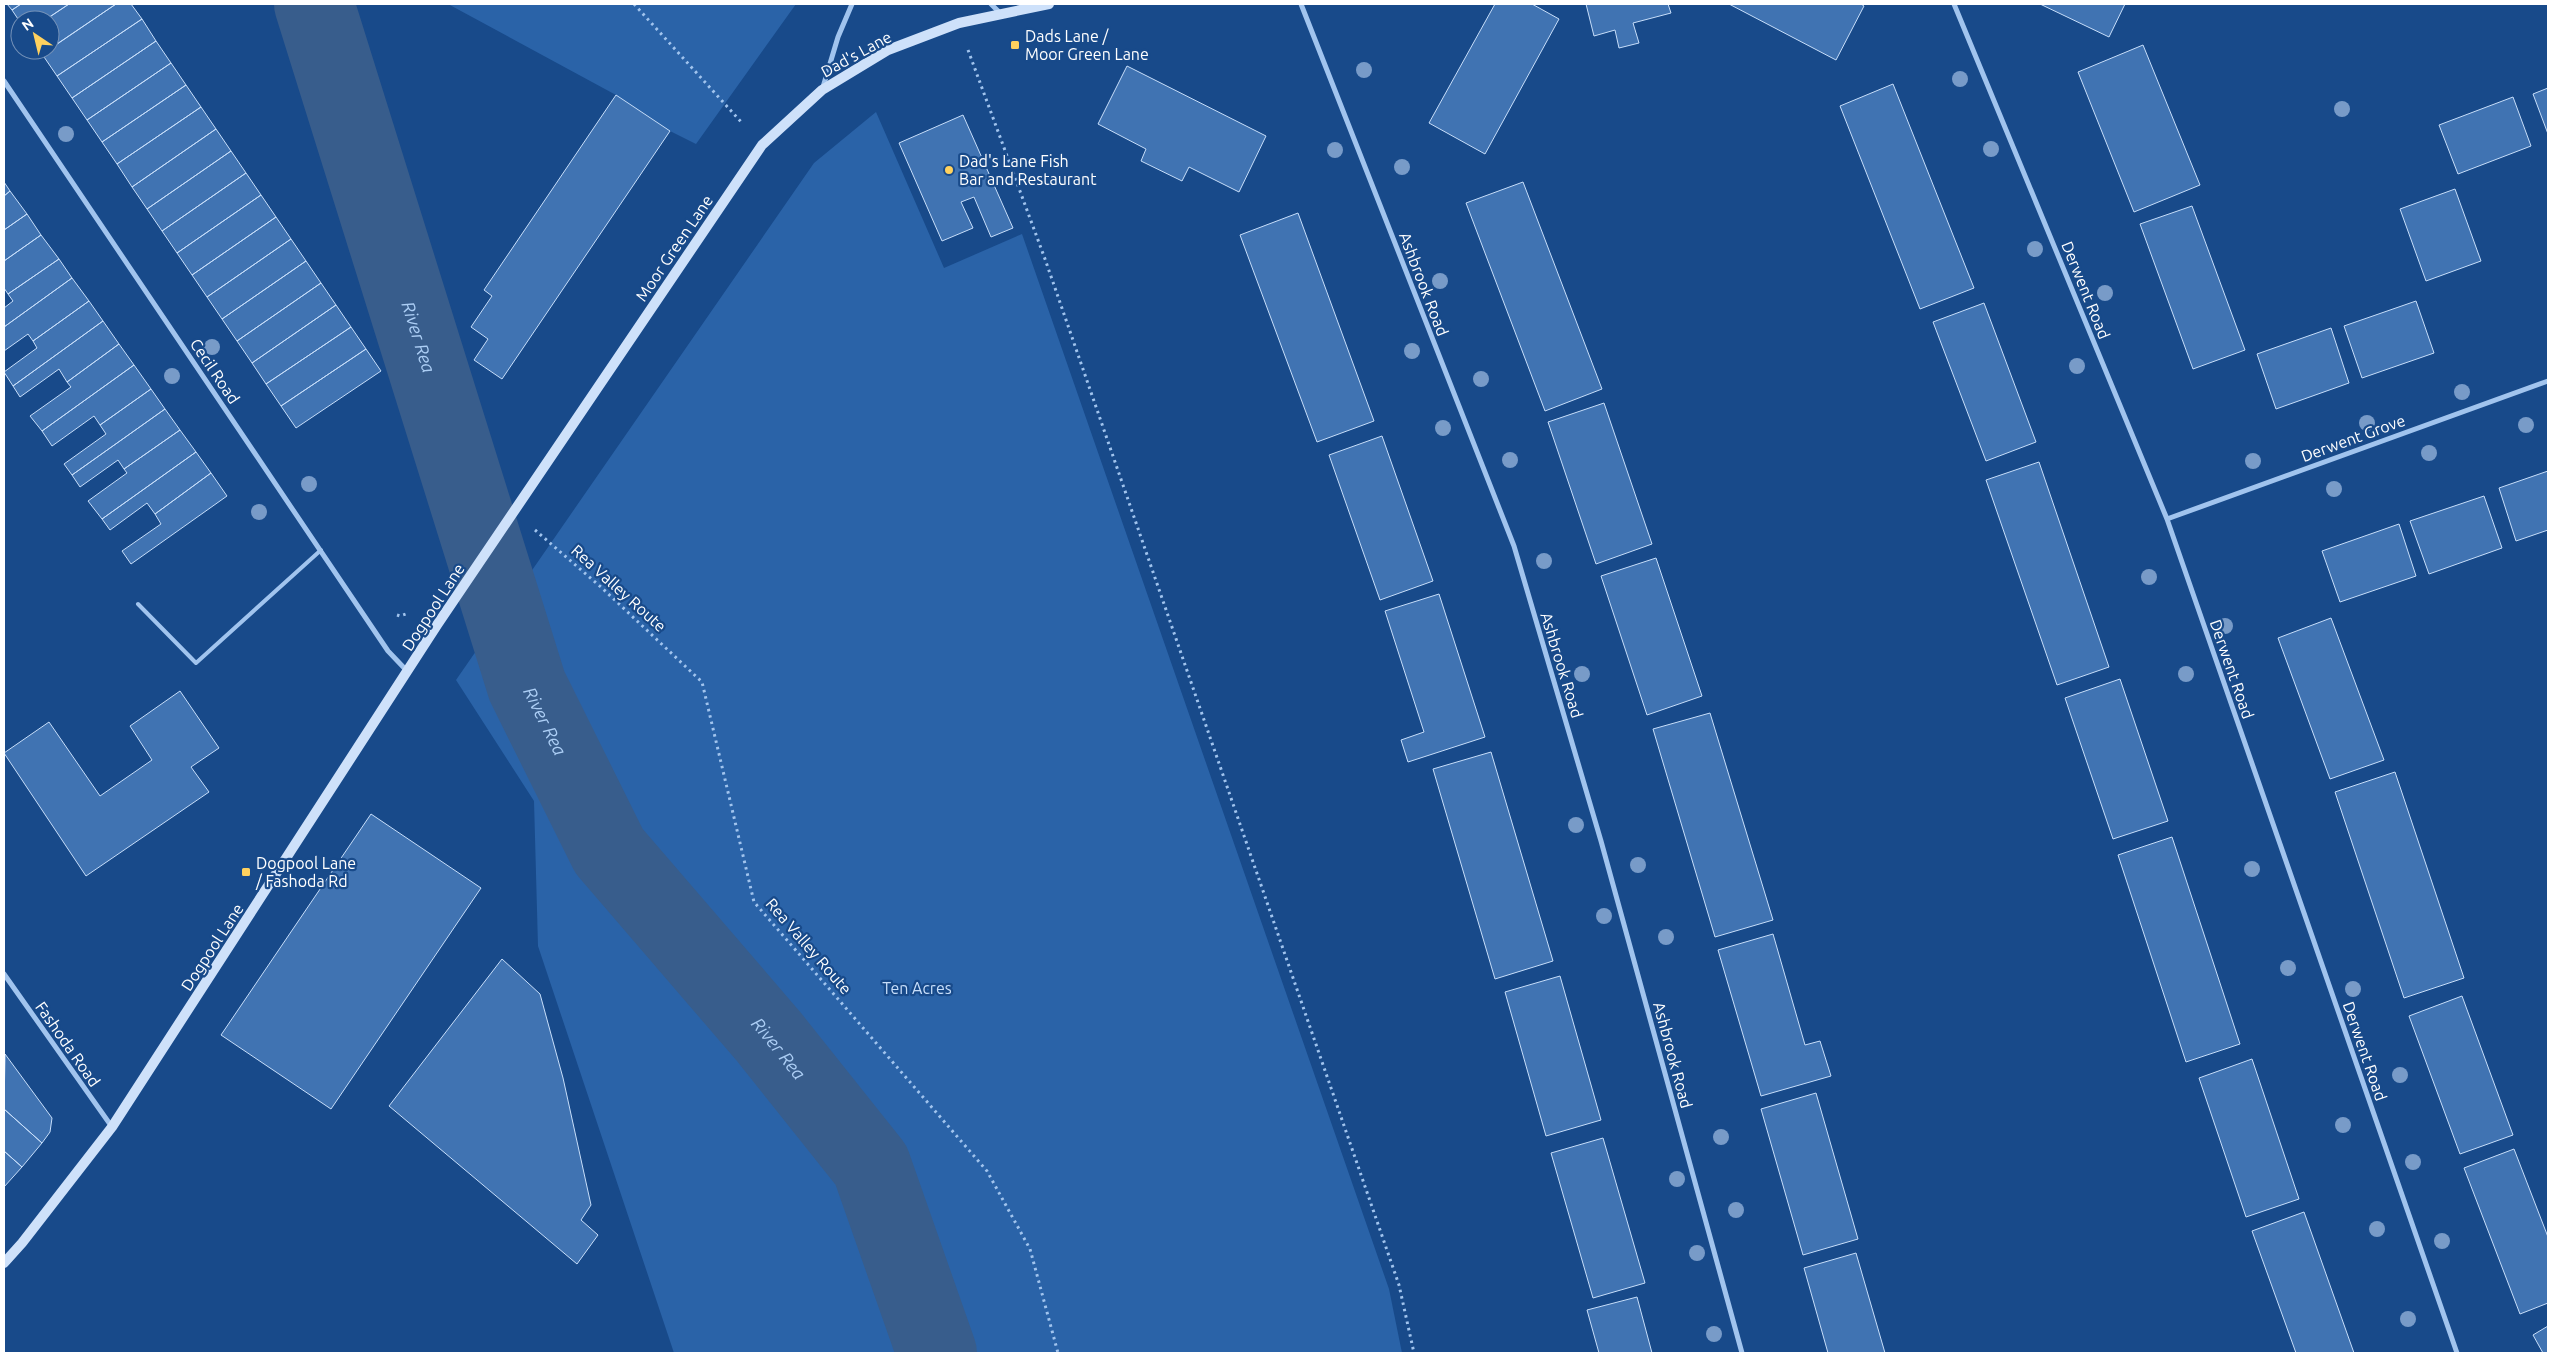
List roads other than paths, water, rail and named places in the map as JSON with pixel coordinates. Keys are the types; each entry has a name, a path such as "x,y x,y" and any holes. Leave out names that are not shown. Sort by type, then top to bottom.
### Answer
{"street":[{"path":"822,90 838,37 852,4"},
{"path":"990,4 1001,14"},
{"name":"Dad's Lane","path":"822,90 888,50 959,23 1049,4"},
{"name":"Ashbrook Road","path":"1301,4 1514,546 1601,840 1742,1353"},
{"name":"Derwent Road","path":"1954,4 2167,519 2457,1353"},
{"name":"Cecil Road","path":"4,81 388,651 408,673"},
{"name":"Moor Green Lane","path":"514,512 762,145 822,90"},
{"name":"Derwent Grove","path":"2167,519 2548,381"},
{"name":"Dogpool Lane","path":"4,1263 22,1243 112,1128 408,673 437,625 514,512"},
{"name":"Fashoda Road","path":"4,974 112,1128"}],"lane":[{"path":"138,604 196,663 321,550"}],"waterway":[{"name":"River Rea","path":"314,4 527,686 609,851 769,1037 871,1165 937,1353"}],"place":[{"name":"Dads Lane / Moor Green Lane","path":"1015,45"},
{"name":"Dad's Lane Fish Bar and Restaurant","path":"949,170"},
{"name":"Dogpool Lane / Fashoda Rd","path":"246,872"}],"park label":[{"name":"Ten Acres","path":"917,988"}]}
